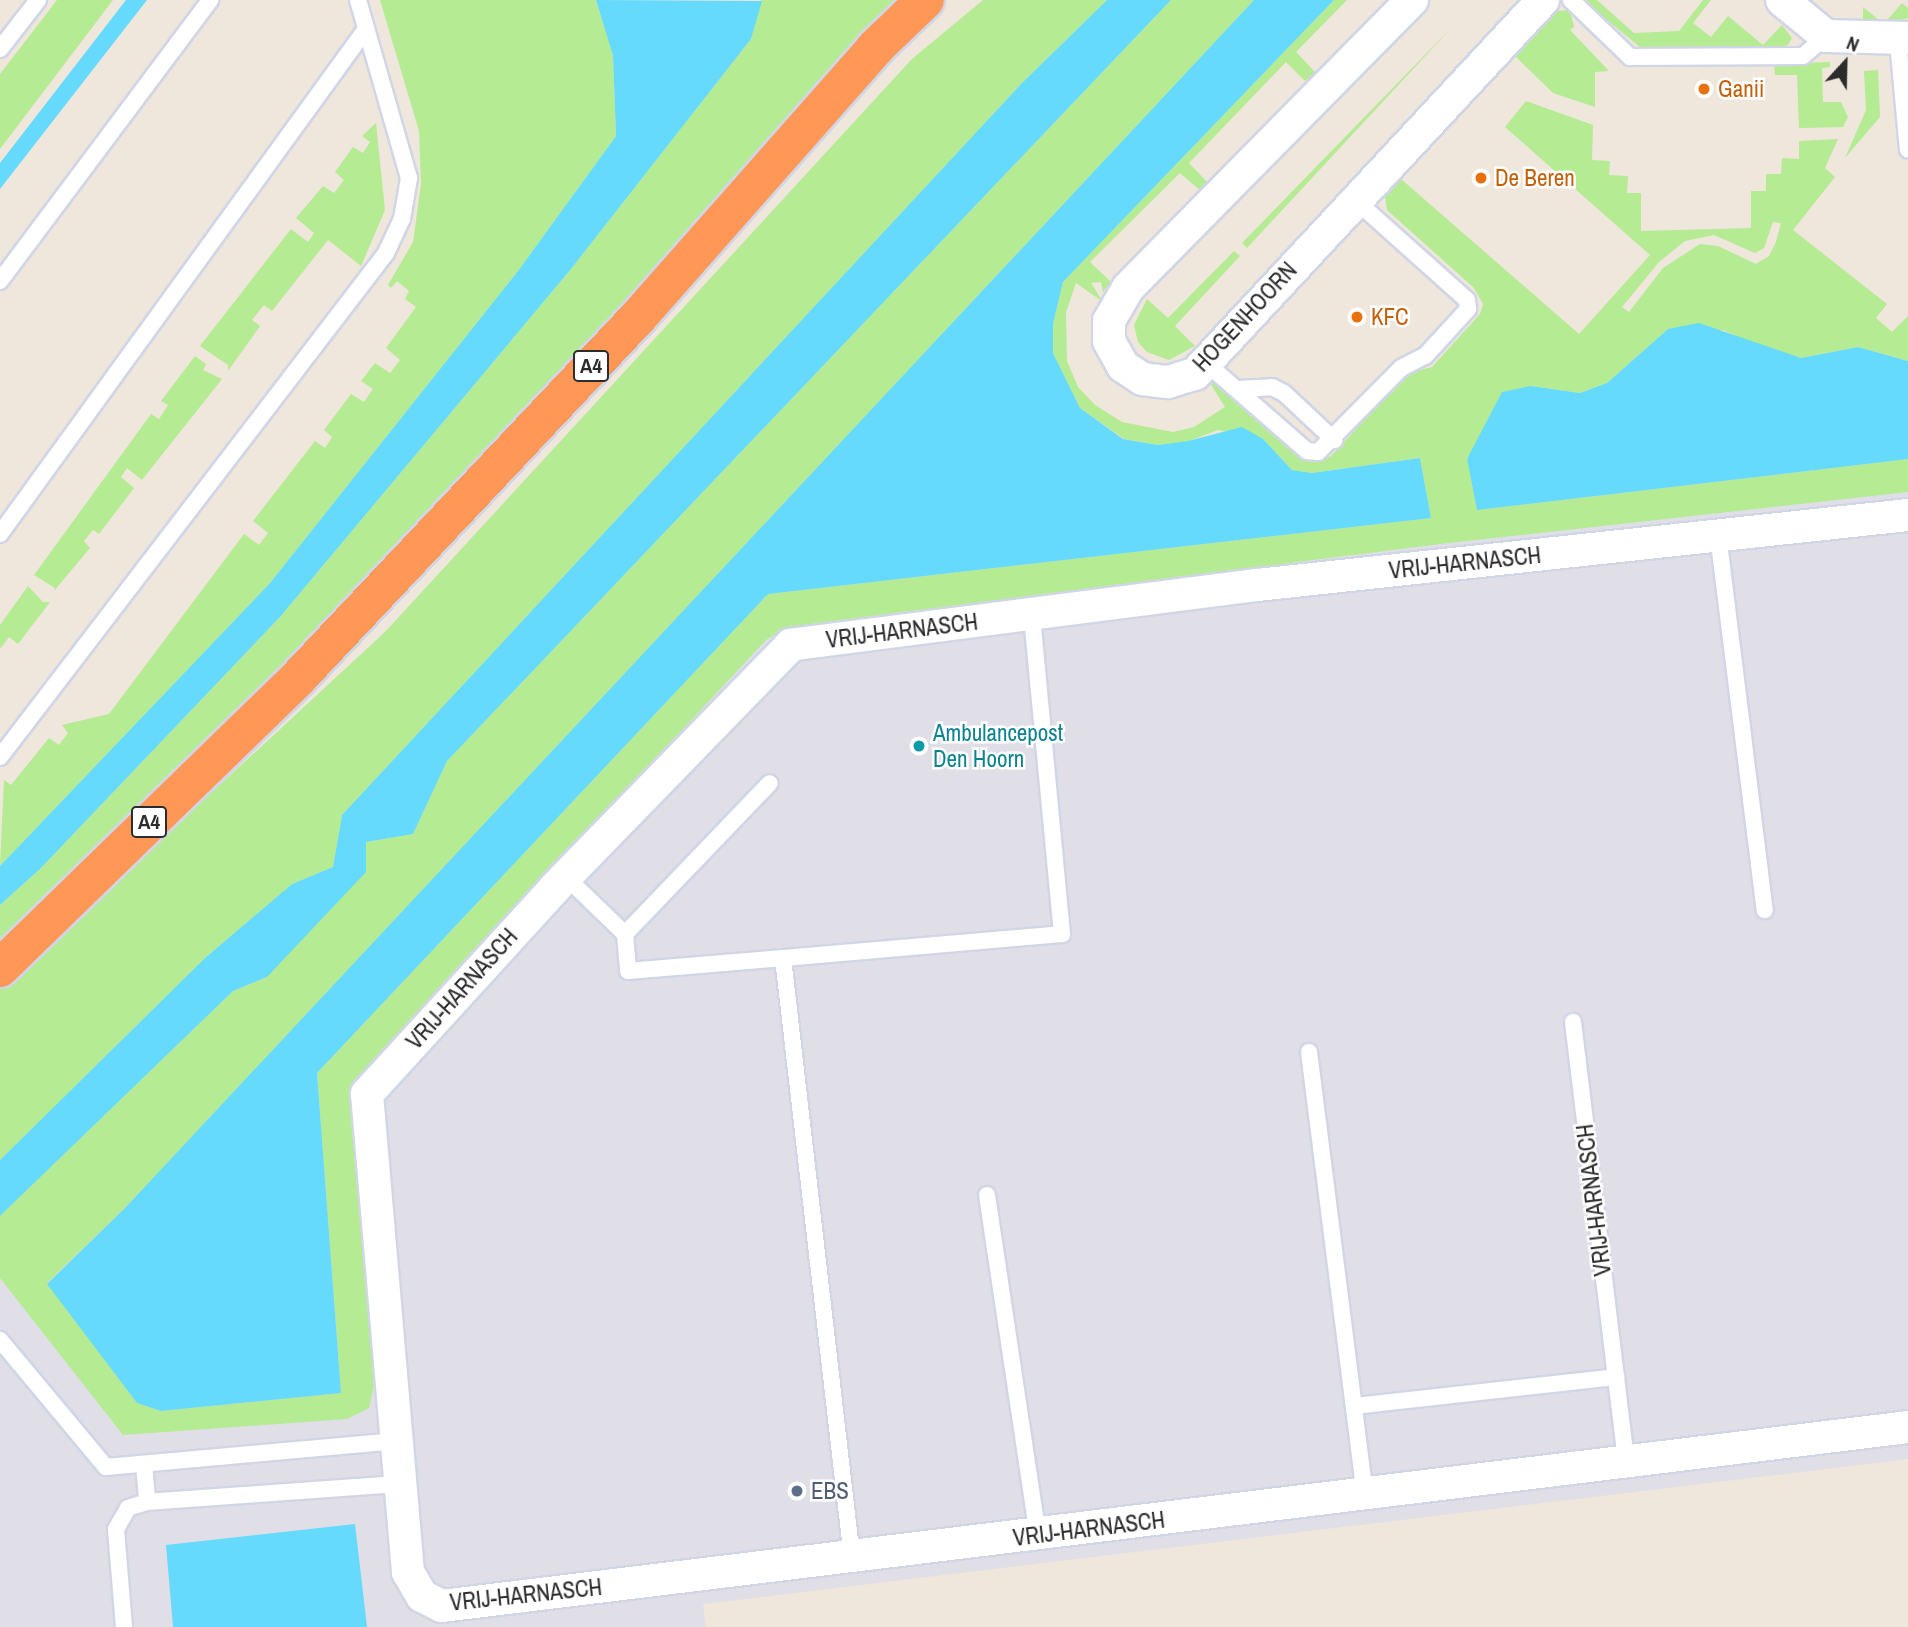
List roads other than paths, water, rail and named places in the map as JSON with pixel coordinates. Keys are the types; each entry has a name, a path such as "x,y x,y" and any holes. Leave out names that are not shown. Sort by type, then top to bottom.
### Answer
{"highway":[{"name":"A4","path":"0,968 299,677 640,314 875,48 925,0"}],"street":[{"name":"HOGENHOORN","path":"1412,0 1115,304 1109,321 1109,341 1123,366 1142,379 1168,382 1195,374 1354,200 1543,0"},
{"path":"1782,0 1826,36 1903,39"},
{"name":"VRIJ-HARNASCH","path":"1908,515 1032,614 791,645 565,876 367,1094 408,1572 422,1596 442,1606 1365,1496 1908,1427"}],"lane":[{"path":"0,49 38,0"},
{"path":"0,281 209,0"},
{"path":"0,757 386,253 402,219 409,178 358,0"},
{"path":"1571,0 1630,57 1803,56 1826,36"},
{"path":"0,534 366,29"},
{"path":"1903,39 1908,150"},
{"path":"1205,362 1307,451 1318,452 1334,440 1401,368 1425,356 1468,309 1467,300 1354,200"},
{"path":"1237,389 1272,387 1284,393 1334,440"},
{"path":"1718,535 1765,911"},
{"path":"565,876 625,934 628,971 1062,934 1032,614"},
{"path":"625,934 770,783"},
{"path":"783,958 852,1558"},
{"name":"VRIJ-HARNASCH","path":"1573,1022 1626,1463"},
{"path":"1308,1052 1365,1496"},
{"path":"987,1195 1038,1535"},
{"path":"0,1340 106,1467 397,1441"},
{"path":"1354,1406 1616,1377"},
{"path":"144,1464 147,1502"},
{"path":"124,1627 116,1529 128,1508 147,1502 400,1484"}],"water":[{"path":"126,0 147,0 0,189 0,163"},
{"path":"596,0 762,1 751,39 571,269 280,617 41,868 0,905 0,866 270,583 518,271 616,136 613,56"},
{"path":"1107,0 1171,0 447,761 413,834 366,842 366,872 267,977 233,991 0,1216 0,1160 205,958 292,884 333,867 342,815 1021,84"},
{"path":"1254,0 1334,0 1063,282 1053,324 1053,353 1080,408 1123,439 1158,445 1188,441 1242,427 1263,439 1292,470 1312,473 1420,458 1431,518 768,594 317,1073 341,1393 161,1411 137,1403 47,1284 125,1208"},
{"path":"1699,323 1801,358 1858,347 1908,361 1908,459 1477,510 1467,459 1502,392 1531,386 1580,393 1607,383 1668,329"},
{"path":"355,1524 367,1627 173,1627 166,1545"}],"place":[{"name":"Ganii","path":"1704,89"},
{"name":"De Beren","path":"1481,178"},
{"name":"KFC","path":"1357,317"},
{"name":"Ambulancepost Den Hoorn","path":"919,746"},
{"name":"EBS","path":"797,1491"}]}
